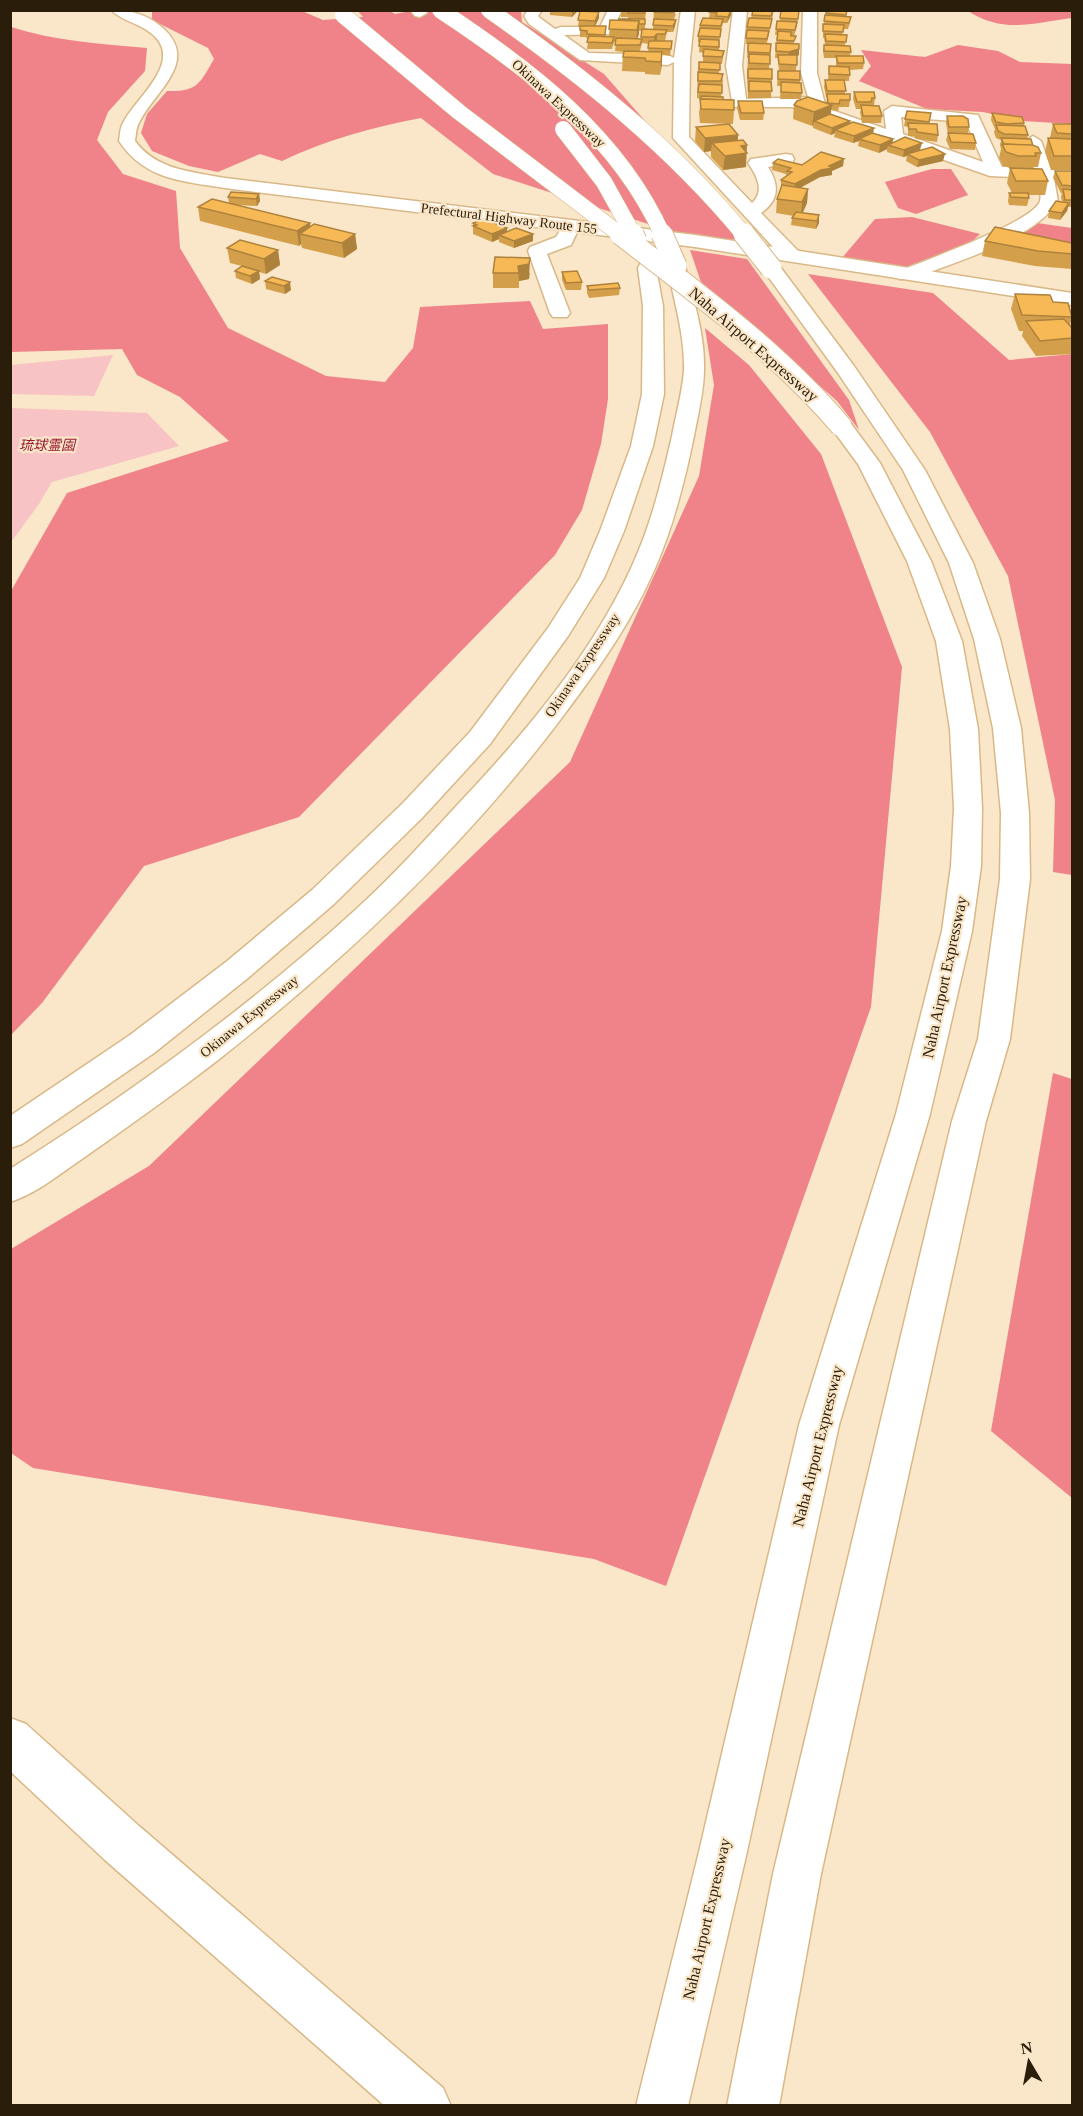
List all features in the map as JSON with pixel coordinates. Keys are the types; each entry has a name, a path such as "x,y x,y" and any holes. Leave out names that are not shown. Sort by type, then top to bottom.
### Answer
{"main road":[{"name":"Prefectural Highway Route 155","path":"118,10 156,29 170,48 172,58 169,68 135,115 127,132 127,141 131,150 153,166 225,183 707,242 1072,299"},
{"name":"Okinawa Expressway","path":"10,1188 86,1141 195,1061 364,920 469,812 527,745 572,686 636,583 657,534 676,470 694,364 690,326 676,266 639,192 620,162 592,131 511,58 440,10"},
{"path":"489,10 595,88 698,181 771,268 847,370 914,470 961,562 987,639 1007,728 1015,813 1015,879 994,1039 969,1121 799,1862 753,2106"},
{"path":"535,10 531,16 534,21 585,57 682,59"},
{"path":"550,32 605,31 615,10"},
{"path":"688,10 682,59 681,138 792,256"},
{"path":"740,10 734,66 739,104 795,103 818,106 870,129 892,119 972,118 996,172"},
{"path":"810,10 809,73 818,106"},
{"name":"Okinawa Expressway","path":"419,12 484,56 525,92"},
{"name":"Naha Airport Expressway","path":"340,13 486,134 736,324 824,404 869,463 919,561 949,641 964,729 968,808 966,866 957,931 913,1114 819,1425 722,1856 662,2106"},
{"name":"Okinawa Expressway","path":"10,1134 142,1044 237,970 323,897 412,811 480,738 559,631 592,578 612,531 642,446 653,394 653,306 647,268 623,214 584,153 553,119"},
{"path":"892,119 996,172 1072,173"},
{"path":"906,274 980,245 1043,212 1050,200 1033,141"},
{"path":"752,211 761,206 767,198 769,185 757,163 786,159"},
{"path":"560,314 537,251 564,241 571,226"},
{"path":"10,1740 122,1843 424,2106"}],"green space":[{"name":"琉球霊園","path":"113,355 94,396 11,394 11,365"},
{"name":"琉球霊園","path":"11,408 147,413 179,446 52,482 11,542"}],"shaded area":[{"path":"357,10 390,11 395,14 415,10 521,11 522,22 604,74 652,129 755,234 728,241 679,234 493,174 421,118 350,135 282,161 260,154 218,172 189,166 152,151 141,133 147,114 167,91 185,90 197,84 214,59 208,48 152,20 152,11 302,11 323,20 363,17"},
{"path":"968,11 1072,11 1072,18 1006,25 981,18"},
{"path":"11,27 61,39 147,48 145,71 108,112 97,140 123,174 176,191 180,248 228,328 326,376 385,382 413,348 420,307 530,301 543,329 608,324 608,399 601,444 582,510 555,555 299,817 144,866 42,1003 11,1035 11,591 67,493 229,441 180,397 137,375 122,349 11,352"},
{"path":"958,45 998,51 1020,62 1072,64 1072,124 1023,121 983,112 927,109 859,81 871,66 861,50 925,57"},
{"path":"932,169 951,169 968,195 916,214 898,208 885,182"},
{"path":"912,217 980,234 966,247 910,268 842,258 875,219"},
{"path":"1037,223 1072,228 1072,255 1000,240"},
{"path":"690,250 747,259 849,400 859,430 837,401 701,282"},
{"path":"808,274 933,293 1009,360 1072,354 1072,875 1053,872 1055,800 1008,576 930,432"},
{"path":"705,328 749,365 821,454 902,667 871,1007 666,1586 594,1559 33,1468 11,1453 11,1249 149,1166 570,762 699,476 714,385"},
{"path":"1053,1073 1072,1079 1072,1498 991,1431"}],"building":[{"path":"626,10 645,10 645,13 628,13 629,11"},
{"path":"654,10 675,10 674,13 654,12"},
{"path":"710,10 731,10 728,17 716,16 717,13 709,12"},
{"path":"753,10 773,10 771,16 752,15"},
{"path":"781,10 799,10 798,19 780,18"},
{"path":"827,10 847,10 846,15 826,13"},
{"path":"580,11 599,12 595,21 578,20"},
{"path":"825,15 851,17 849,23 824,21"},
{"path":"703,18 723,19 721,26 700,25"},
{"path":"749,18 772,19 770,28 747,27"},
{"path":"619,19 645,19 645,24 639,24 639,21"},
{"path":"654,19 676,20 673,26 653,25"},
{"path":"610,20 639,21 637,30 609,29"},
{"path":"777,21 797,22 795,30 776,29"},
{"path":"823,24 844,25 843,32 823,31"},
{"path":"580,26 606,26 605,35 587,34 587,31 580,30"},
{"path":"700,28 721,29 720,37 698,36"},
{"path":"642,29 667,30 665,34 657,34 654,37 641,37"},
{"path":"747,30 769,31 767,39 746,38"},
{"path":"778,31 791,32 791,36 796,36 794,41 777,40"},
{"path":"825,34 847,35 846,42 826,41"},
{"path":"589,36 614,37 612,43 587,42"},
{"path":"616,38 642,39 640,45 615,45"},
{"path":"700,39 719,40 719,47 699,46"},
{"path":"649,41 672,41 671,49 648,48"},
{"path":"748,43 771,44 770,53 748,52"},
{"path":"776,43 799,44 799,49 789,52 776,51"},
{"path":"824,45 850,46 851,52 824,51"},
{"path":"704,49 724,51 722,57 703,56"},
{"path":"624,51 662,52 661,62 646,61 645,58 623,57"},
{"path":"749,54 770,55 770,64 749,63"},
{"path":"778,55 797,55 797,65 779,64"},
{"path":"836,56 863,56 864,63 838,63"},
{"path":"699,62 720,63 720,70 699,69"},
{"path":"829,66 849,67 850,75 829,74"},
{"path":"748,69 772,69 772,79 748,78"},
{"path":"778,71 800,71 800,80 778,79"},
{"path":"698,72 723,74 721,81 698,81"},
{"path":"825,80 844,80 846,91 827,91"},
{"path":"749,81 771,82 772,91 749,91"},
{"path":"781,82 801,83 802,93 781,92"},
{"path":"699,84 722,85 722,93 698,92"},
{"path":"854,92 874,92 875,98 872,98 871,102 857,102"},
{"path":"827,94 850,94 850,100 840,100 839,104 828,103"},
{"path":"701,96 723,97 723,100 701,99"},
{"path":"808,97 832,105 814,112 794,105 797,101"},
{"path":"700,99 734,100 734,110 701,109"},
{"path":"738,101 762,101 764,113 741,113"},
{"path":"861,105 879,106 882,116 863,116"},
{"path":"907,111 931,113 929,122 905,119"},
{"path":"992,113 1022,117 1024,123 996,122"},
{"path":"830,114 850,121 832,128 814,121"},
{"path":"947,116 963,116 968,119 969,127 949,127"},
{"path":"853,122 874,128 854,136 835,130"},
{"path":"908,123 937,124 938,135 909,129"},
{"path":"729,124 738,135 705,138 696,127"},
{"path":"1053,124 1072,124 1072,134 1057,133"},
{"path":"996,125 1025,126 1028,135 1004,134 998,131"},
{"path":"872,133 893,139 880,145 859,139"},
{"path":"948,133 973,134 976,143 951,142"},
{"path":"905,137 922,143 904,150 888,145"},
{"path":"1001,138 1031,139 1033,146 1004,144"},
{"path":"1048,138 1072,139 1072,156 1054,156"},
{"path":"743,140 747,145 741,146 747,153 725,156 712,143"},
{"path":"1002,144 1032,145 1038,147 1041,153 1035,153 1036,156 1018,156 1006,152"},
{"path":"932,147 945,154 919,160 907,154"},
{"path":"821,152 844,159 829,166 833,168 821,170 795,184 781,180 792,172 787,171 791,168 773,163 778,159 802,165"},
{"path":"1010,168 1042,169 1048,181 1016,181"},
{"path":"1055,171 1072,171 1072,186 1062,185"},
{"path":"782,185 808,189 802,202 777,199"},
{"path":"1063,189 1072,190 1072,200 1065,200"},
{"path":"231,192 259,194 256,199 228,197"},
{"path":"1009,193 1028,193 1029,198 1011,197"},
{"path":"212,199 310,223 297,231 198,207"},
{"path":"1056,201 1069,203 1062,213 1049,211"},
{"path":"796,212 819,215 817,221 792,218"},
{"path":"484,219 507,228 492,234 473,226 477,225 473,223"},
{"path":"314,224 355,234 342,243 300,234"},
{"path":"995,227 1072,243 1072,254 1038,251 985,241"},
{"path":"516,228 533,234 514,241 499,235"},
{"path":"240,240 278,250 264,259 227,248"},
{"path":"495,257 530,258 529,264 518,266 519,273 493,273"},
{"path":"242,266 259,271 250,276 235,271"},
{"path":"577,271 582,282 566,283 562,272"},
{"path":"272,277 290,282 284,286 265,281"},
{"path":"618,283 620,288 589,290 587,286"},
{"path":"1015,294 1050,295 1053,302 1068,303 1072,317 1022,315"},
{"path":"1064,319 1072,328 1072,338 1040,341 1026,321"}]}
